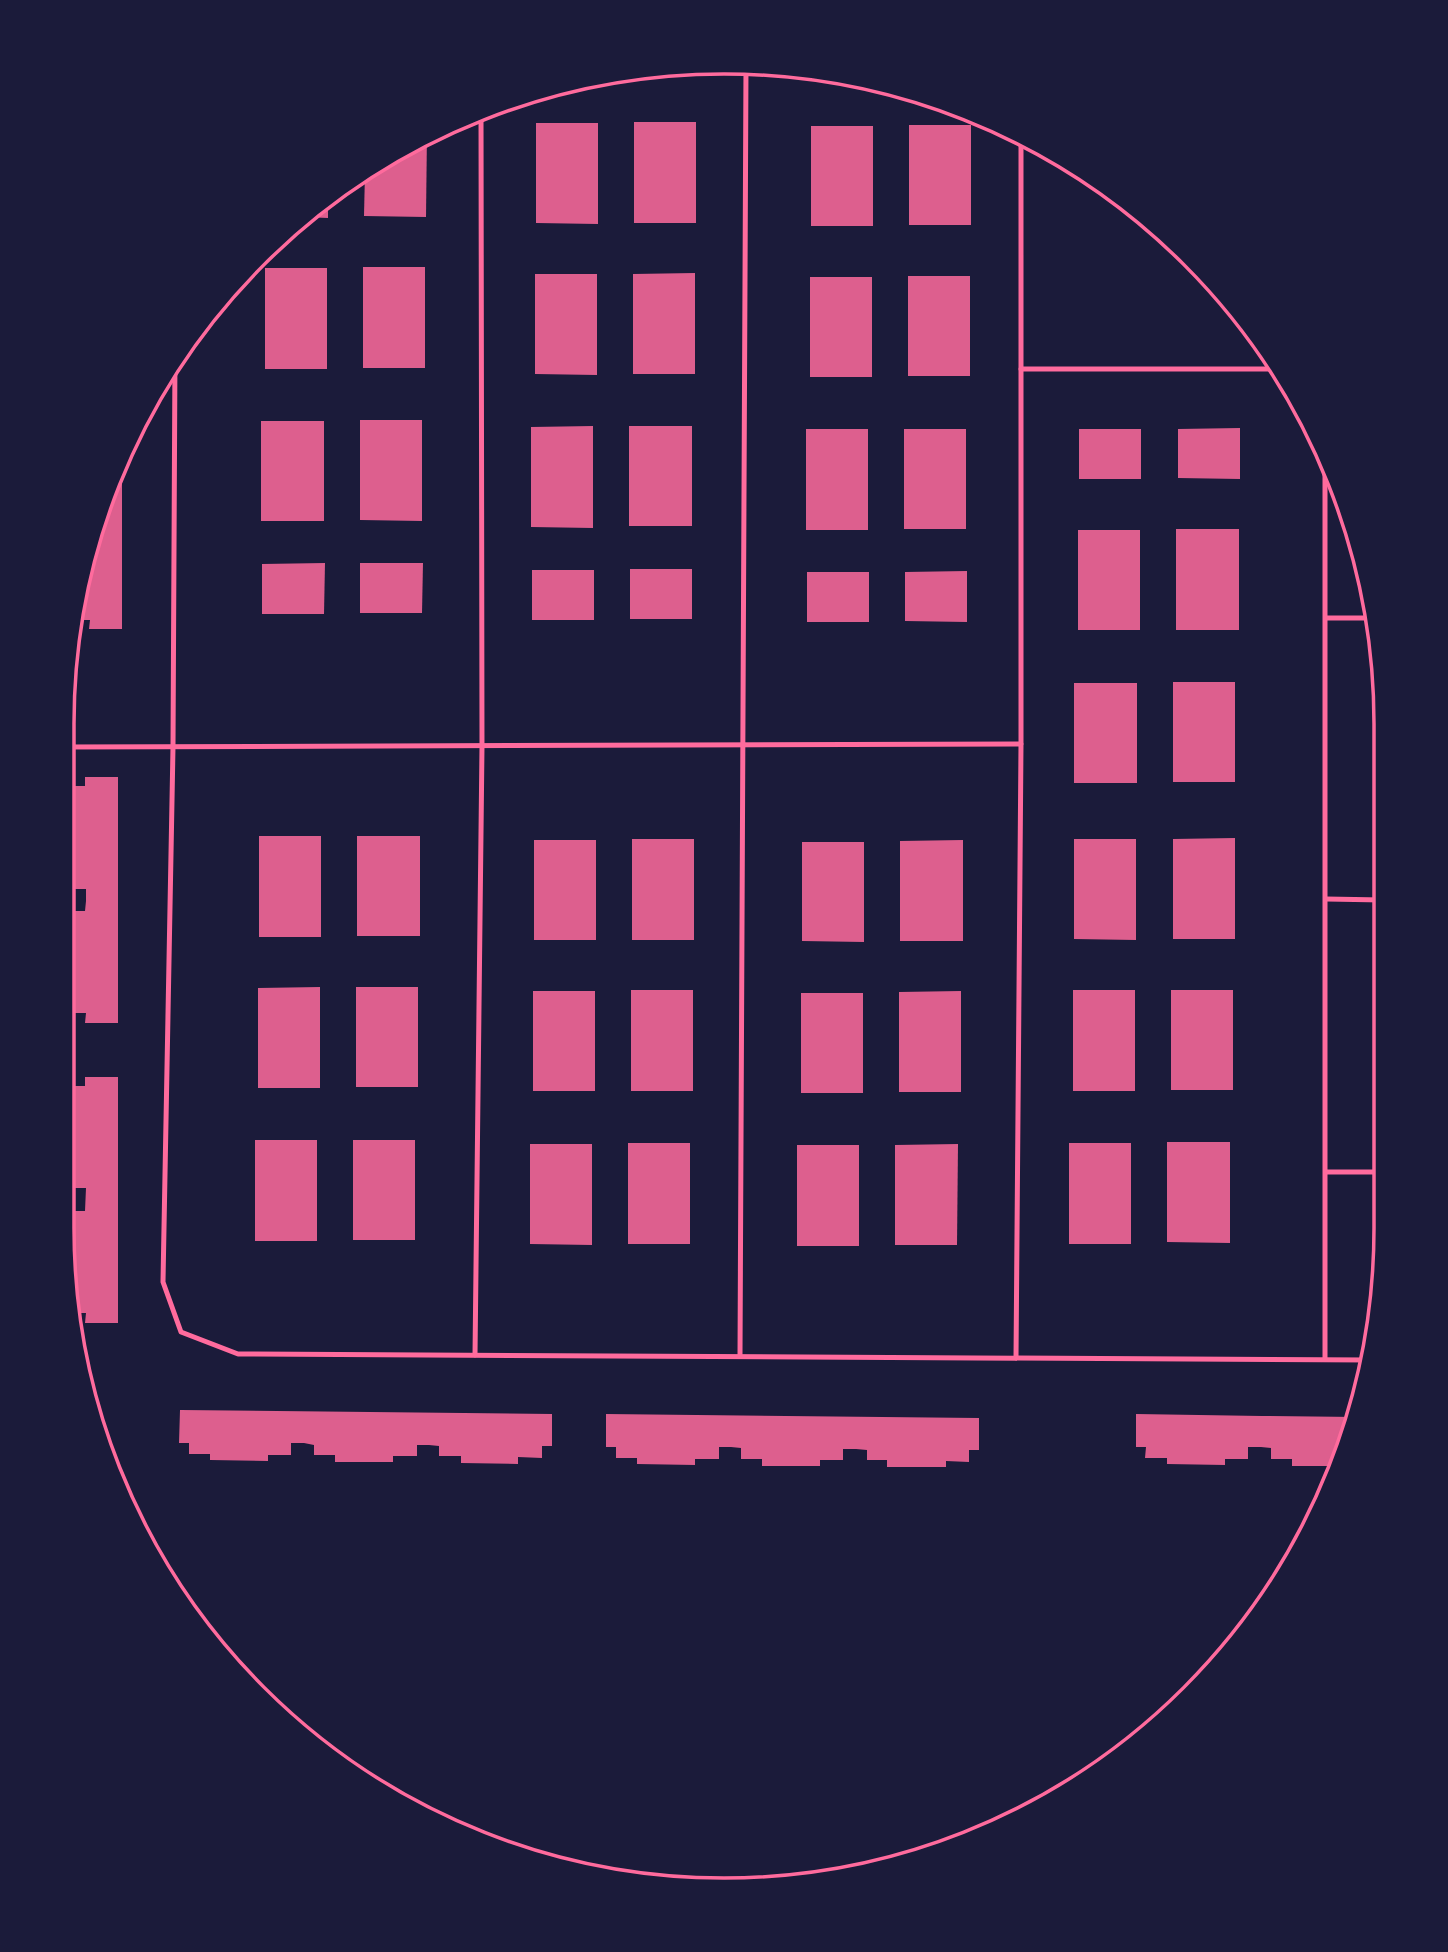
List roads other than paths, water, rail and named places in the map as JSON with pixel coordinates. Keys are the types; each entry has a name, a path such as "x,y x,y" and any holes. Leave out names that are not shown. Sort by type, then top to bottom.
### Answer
{"lane":[{"path":"740,1356 746,75"},
{"path":"475,1355 482,746 481,121"},
{"path":"1016,1358 1021,744 1021,146"},
{"path":"1021,369 1269,369"},
{"path":"176,375 173,747 163,1282 181,1332 238,1354 1361,1360"},
{"path":"1325,476 1325,1359"},
{"path":"1327,618 1366,618"},
{"path":"74,747 1021,744"},
{"path":"1326,900 1374,900"},
{"path":"1326,1172 1374,1172"}]}
